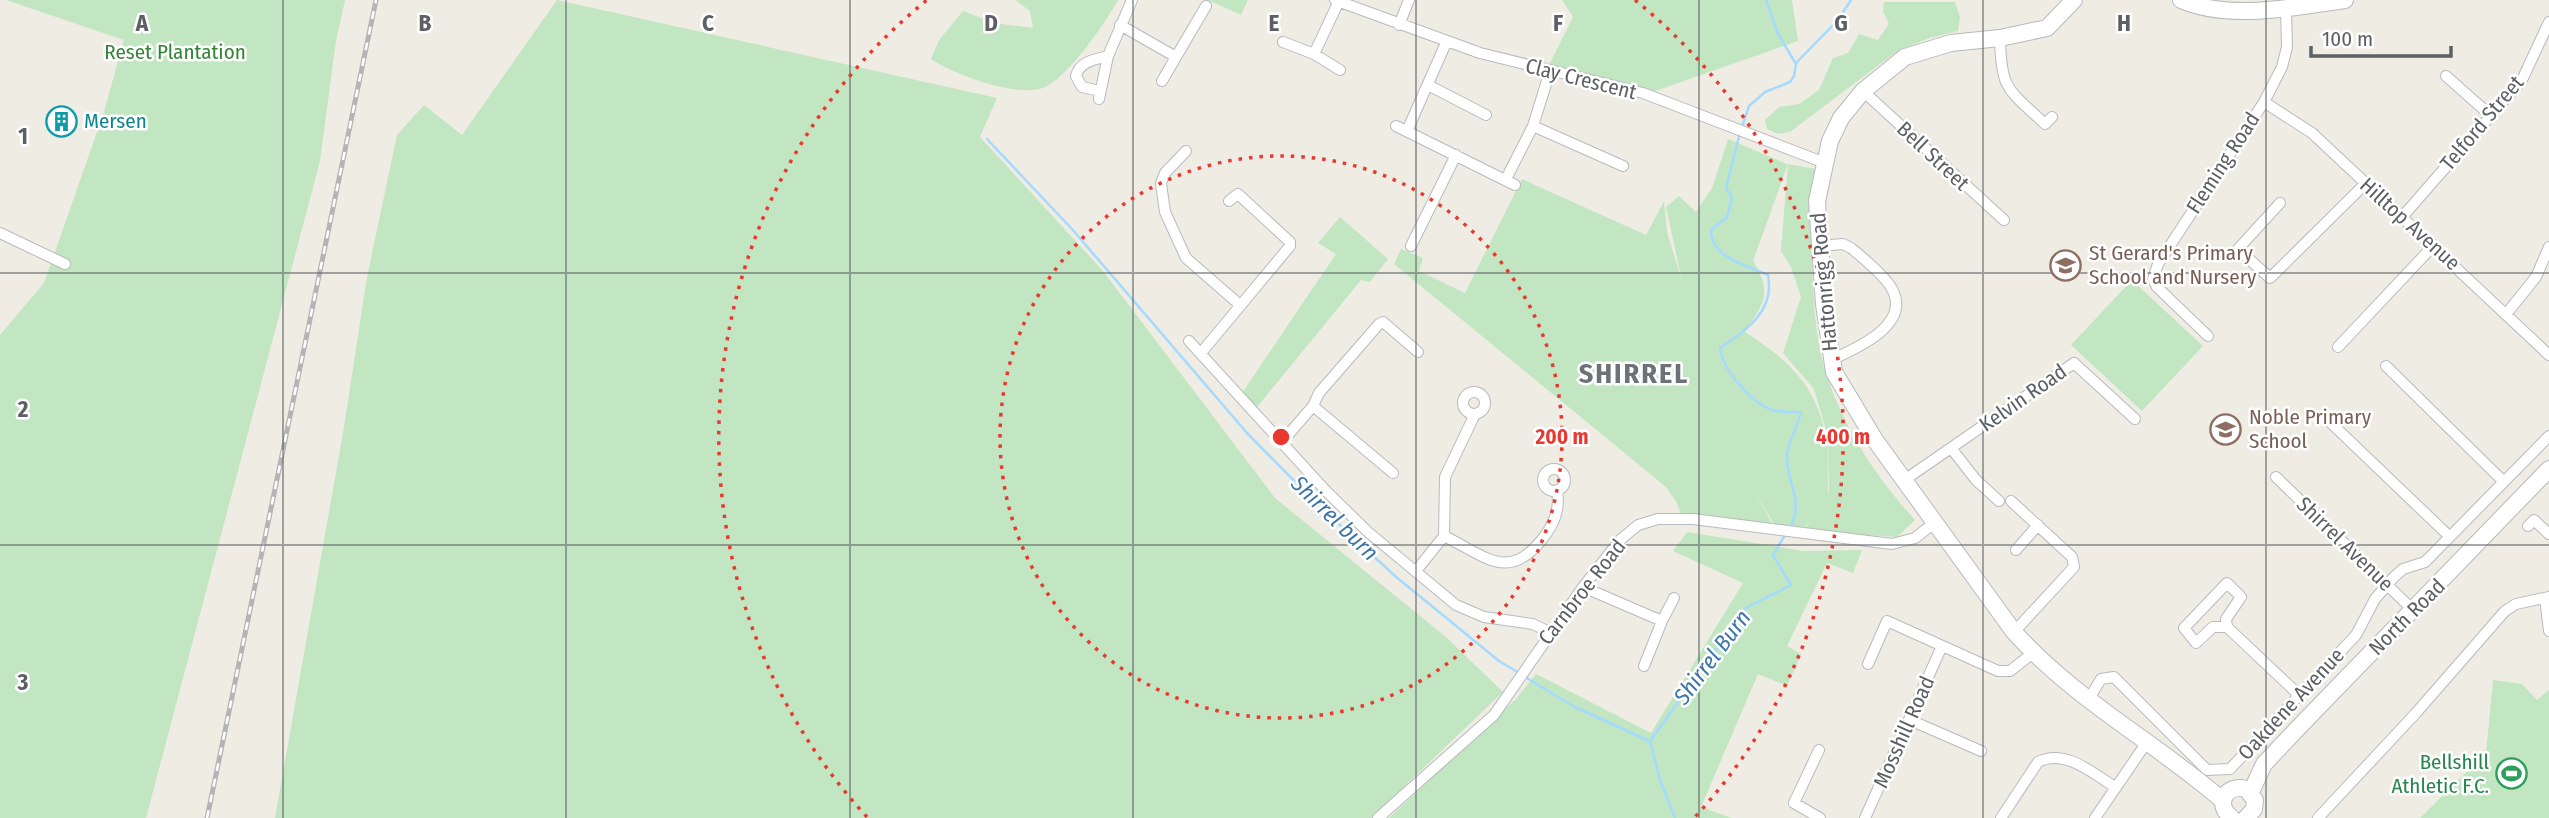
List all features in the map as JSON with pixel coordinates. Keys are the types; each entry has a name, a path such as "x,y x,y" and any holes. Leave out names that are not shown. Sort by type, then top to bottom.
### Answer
{"street":[{"path":"1108,56 1086,62 1079,67 1076,76 1082,87 1100,95 1108,56 1132,0"},
{"path":"1399,25 1409,0"},
{"name":"Hattonrigg Road","path":"2074,0 2047,28 2000,38 1951,43 1905,57 1863,91 1835,128 1817,201 1831,360 1849,402 1903,481 2014,632 2033,653 2089,699 2239,807"},
{"path":"2181,0 2210,10 2286,8 2345,0"},
{"path":"1314,54 1337,1"},
{"name":"Clay Crescent","path":"1337,1 1446,43 1643,93 1825,163"},
{"path":"1162,81 1206,6"},
{"name":"Fleming Road","path":"2208,336 2153,279 2158,264 2264,102 2286,55 2286,8"},
{"name":"Telford Street","path":"2403,216 2522,79 2549,22"},
{"path":"1120,25 1176,57"},
{"path":"2000,38 2001,74 2010,91 2045,124 2052,117"},
{"path":"1283,42 1314,54 1340,70"},
{"path":"1407,131 1446,43"},
{"path":"1396,126 1511,182 1533,126 1550,71"},
{"path":"2446,76 2490,115"},
{"path":"1428,85 1486,115"},
{"name":"Bell Street","path":"1863,91 2004,220"},
{"name":"Hilltop Avenue","path":"2264,102 2312,133 2549,355"},
{"path":"1533,126 1623,166"},
{"path":"1186,151 1165,173 1161,183 1165,212 1186,258 1240,305"},
{"path":"1412,246 1456,155"},
{"path":"2280,202 2238,249 2270,278 2365,184"},
{"path":"1202,353 1288,250 1290,242 1238,194 1229,201"},
{"path":"0,233 65,264"},
{"path":"1820,246 1843,244 1851,248 1893,290 1896,306 1893,318 1865,344 1831,360"},
{"path":"2338,347 2434,246"},
{"path":"2507,313 2536,277 2549,247"},
{"path":"1281,443 1313,406 1319,393 1384,322 1418,352"},
{"path":"1189,341 1281,443 1368,532 1464,610 1484,617 1533,624 1549,632"},
{"name":"Kelvin Road","path":"1903,481 2074,363 2134,419"},
{"path":"2386,366 2503,481"},
{"path":"1313,406 1393,473"},
{"path":"1416,571 1444,536 1445,477 1475,414"},
{"path":"2332,424 2449,536"},
{"path":"2387,585 2403,569 2425,562 2549,436"},
{"path":"1951,448 1976,480 1999,501"},
{"name":"North Road","path":"2239,807 2264,764 2549,470"},
{"name":"Shirrel Avenue","path":"2276,477 2413,610"},
{"path":"1444,536 1494,561 1507,564 1522,561 1553,524 1559,508 1557,490"},
{"path":"2011,501 2072,557 2074,568 2014,632"},
{"name":"Carnbroe Road","path":"1378,818 1494,715 1519,682 1549,632 1583,587 1620,540 1638,525 1673,518 1693,519 1771,531 1892,544 1915,538 1934,523"},
{"path":"2528,526 2534,520 2549,534"},
{"path":"2015,550 2038,526"},
{"path":"2227,627 2226,619 2241,597 2227,583 2184,632 2196,643 2213,626 2227,627 2298,694"},
{"name":"Oakdene Avenue","path":"2089,699 2101,679 2114,677 2207,770 2230,769 2356,635 2375,599 2387,585"},
{"path":"1583,587 1662,621"},
{"path":"1644,666 1674,598"},
{"path":"2318,818 2416,713 2505,611 2516,604 2547,598 2549,631"},
{"path":"1868,664 1887,621 1998,671 2010,671 2033,653"},
{"name":"Mosshill Road","path":"1865,818 1942,646"},
{"path":"1910,720 1981,751"},
{"path":"2095,818 2147,742"},
{"path":"1819,750 1794,803 1820,818"},
{"path":"2001,818 2038,762 2048,757 2069,759 2115,787"}],"green space":[{"name":"Reset Plantation","path":"6,0 345,0 336,41 320,161 146,818 0,818 0,335 44,283 103,115 124,40"},
{"path":"557,0 997,98 980,137 1103,271 1275,498 1446,637 1503,692 1371,818 275,818 344,427 367,277 397,135 424,105 462,135"},
{"path":"1015,0 1118,0 1096,35 1075,61 1045,87 1019,90 986,83 931,59 939,40 963,11 994,23 1033,28 1030,11"},
{"path":"1208,0 1248,0 1241,15"},
{"path":"1562,0 1792,0 1798,41 1641,96 1546,71 1573,17"},
{"path":"1884,2 1955,2 1960,17 1958,31 1929,38 1896,52 1790,132 1778,134 1767,129 1765,120 1779,107 1799,104 1819,90 1833,58 1848,53 1859,34 1878,40 1889,24 1883,11"},
{"path":"1728,139 1788,164 1816,169 1811,222 1814,304 1821,355 1836,400 1858,444 1885,484 1915,520 1897,537 1802,531 1810,522 1801,529 1775,526 1754,491 1774,527 1681,515 1676,501 1666,487 1394,264 1401,249 1423,258 1419,271 1465,293 1522,179 1646,235 1664,201 1667,232 1682,281 1666,207 1679,196 1696,212 1712,188","holes":["1788,164 1781,251 1791,267 1801,297 1783,353 1814,389 1828,437 1829,496 1826,436 1815,401 1787,363 1745,332 1764,298 1763,282 1753,261"]},
{"path":"1340,217 1388,259 1370,282 1361,280 1257,407 1242,393 1336,254 1318,243"},
{"path":"2132,280 2203,346 2142,411 2071,345"},
{"path":"1687,532 1804,551 1862,550 1853,573 1827,563 1787,646 1801,654 1787,686 1758,674 1701,807 1732,818 1389,818 1516,699 1536,674 1651,733 1743,583 1673,551"},
{"path":"2493,680 2522,684 2537,700 2549,690 2549,818 2420,818 2486,753"}],"waterway":[{"name":"Shirrel Burn","path":"1742,127 1749,106 1765,92 1790,82 1794,76 1796,64 1778,34 1766,0"},
{"path":"1796,63 1838,20 1851,0"},
{"name":"Shirrel Burn","path":"1740,133 1726,188 1732,198 1727,217 1711,230 1713,240 1723,254 1768,275 1769,288 1767,299 1757,318 1720,348 1732,375 1756,401 1773,410 1801,412 1787,455 1796,509 1790,527"},
{"name":"Shirrel burn","path":"987,139 1072,229 1247,433 1314,501 1395,576 1499,661 1519,673"},
{"name":"Shirrel Burn","path":"1675,818 1660,780 1650,741 1746,608 1791,585 1773,555 1785,535"},
{"name":"Shirrel burn","path":"1525,677 1573,706 1649,741"}],"railway":[{"path":"207,818 376,0"}],"place":[{"name":"Mersen","path":"61,121"},
{"name":"St Gerard's Primary School and Nursery","path":"2066,265"},
{"name":"Noble Primary School","path":"2226,429"},
{"name":"Bellshill Athletic F.C.","path":"2512,774"}],"district":[{"name":"SHIRREL","path":"1634,373"}]}
